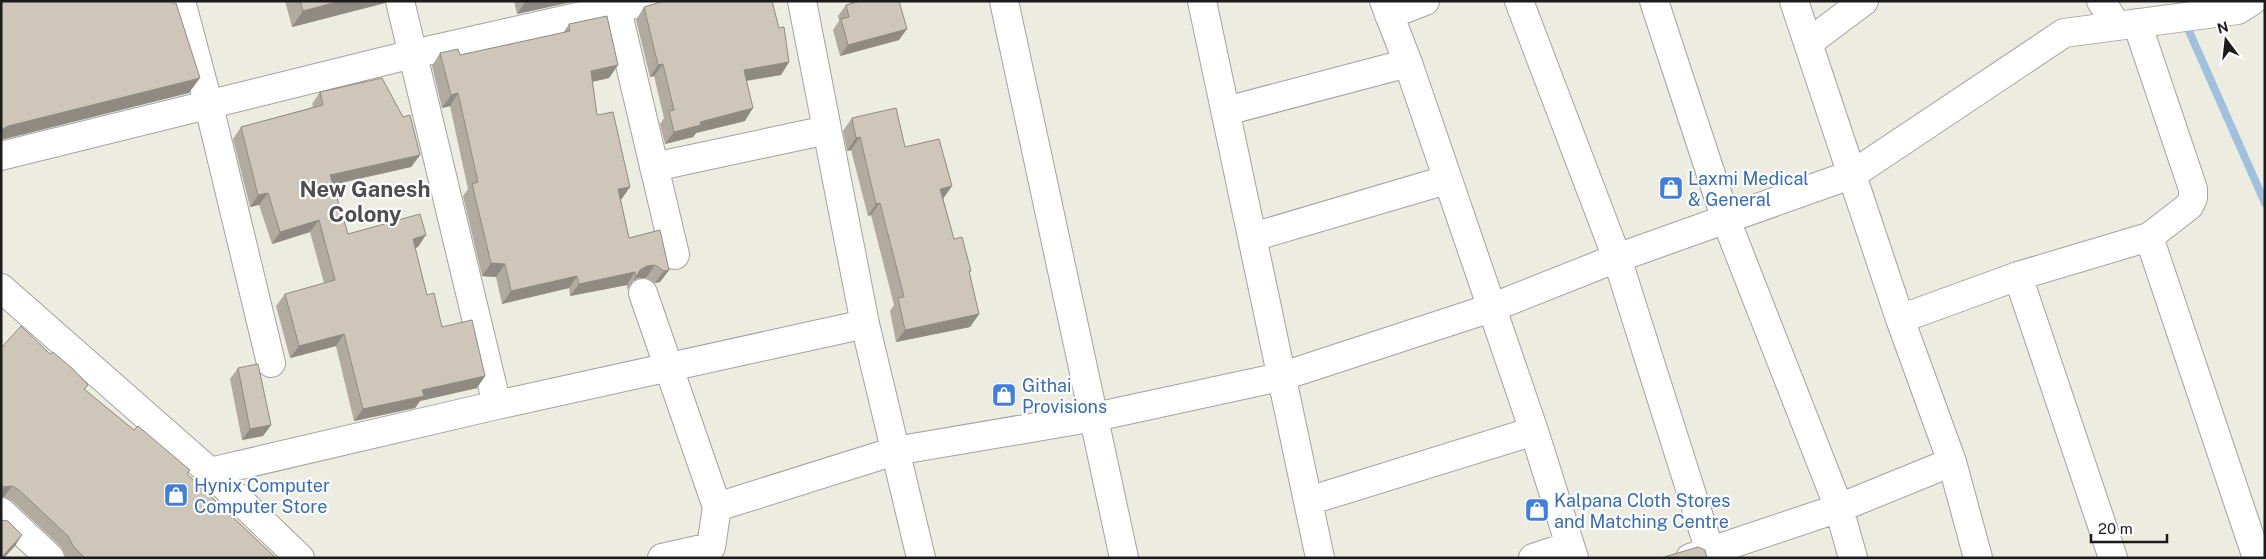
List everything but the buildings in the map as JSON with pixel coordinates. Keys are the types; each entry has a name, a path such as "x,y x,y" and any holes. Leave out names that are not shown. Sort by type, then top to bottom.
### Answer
{"street":[{"path":"181,1 209,106 271,363"},
{"path":"400,1 497,405"},
{"path":"1,156 616,4 648,1"},
{"path":"802,1 865,324 921,558"},
{"path":"1004,1 1124,558"},
{"path":"1202,1 1253,237 1280,377 1320,558"},
{"path":"1425,1 1387,8 1408,62 1446,180 1534,431 1571,552 1533,558"},
{"path":"1519,1 1617,258 1704,555 1839,508 1952,462"},
{"path":"1654,1 1726,220 1839,508 1853,558"},
{"path":"1794,1 1900,319 1952,462 1978,558"},
{"path":"1808,43 1864,1"},
{"path":"1900,319 2018,276 2150,237 2189,206 2193,198 2194,189 2137,23 2101,1"},
{"path":"717,507 896,451 1095,417 1280,377 1491,308 1617,258 1853,174 2064,33 2238,10 2252,1"},
{"path":"616,4 675,254"},
{"path":"1226,111 1408,62"},
{"path":"654,167 827,130"},
{"path":"1253,237 1446,180"},
{"path":"2150,237 2257,558"},
{"path":"2018,276 2113,558"},
{"path":"1,288 210,472 300,558"},
{"path":"643,292 667,368 717,507 714,552 662,558"},
{"path":"210,472 497,405 865,324"},
{"path":"1308,501 1534,431"},
{"path":"1,512 50,558"}],"waterway":[{"path":"2185,22 2265,203"}],"place":[{"name":"Laxmi Medical & General","path":"1671,188"},
{"name":"Githai Provisions","path":"1004,395"},
{"name":"Hynix Computer Computer Store","path":"176,495"},
{"name":"Kalpana Cloth Stores and Matching Centre","path":"1537,510"}],"district":[{"name":"New Ganesh Colony","path":"365,202"}]}
